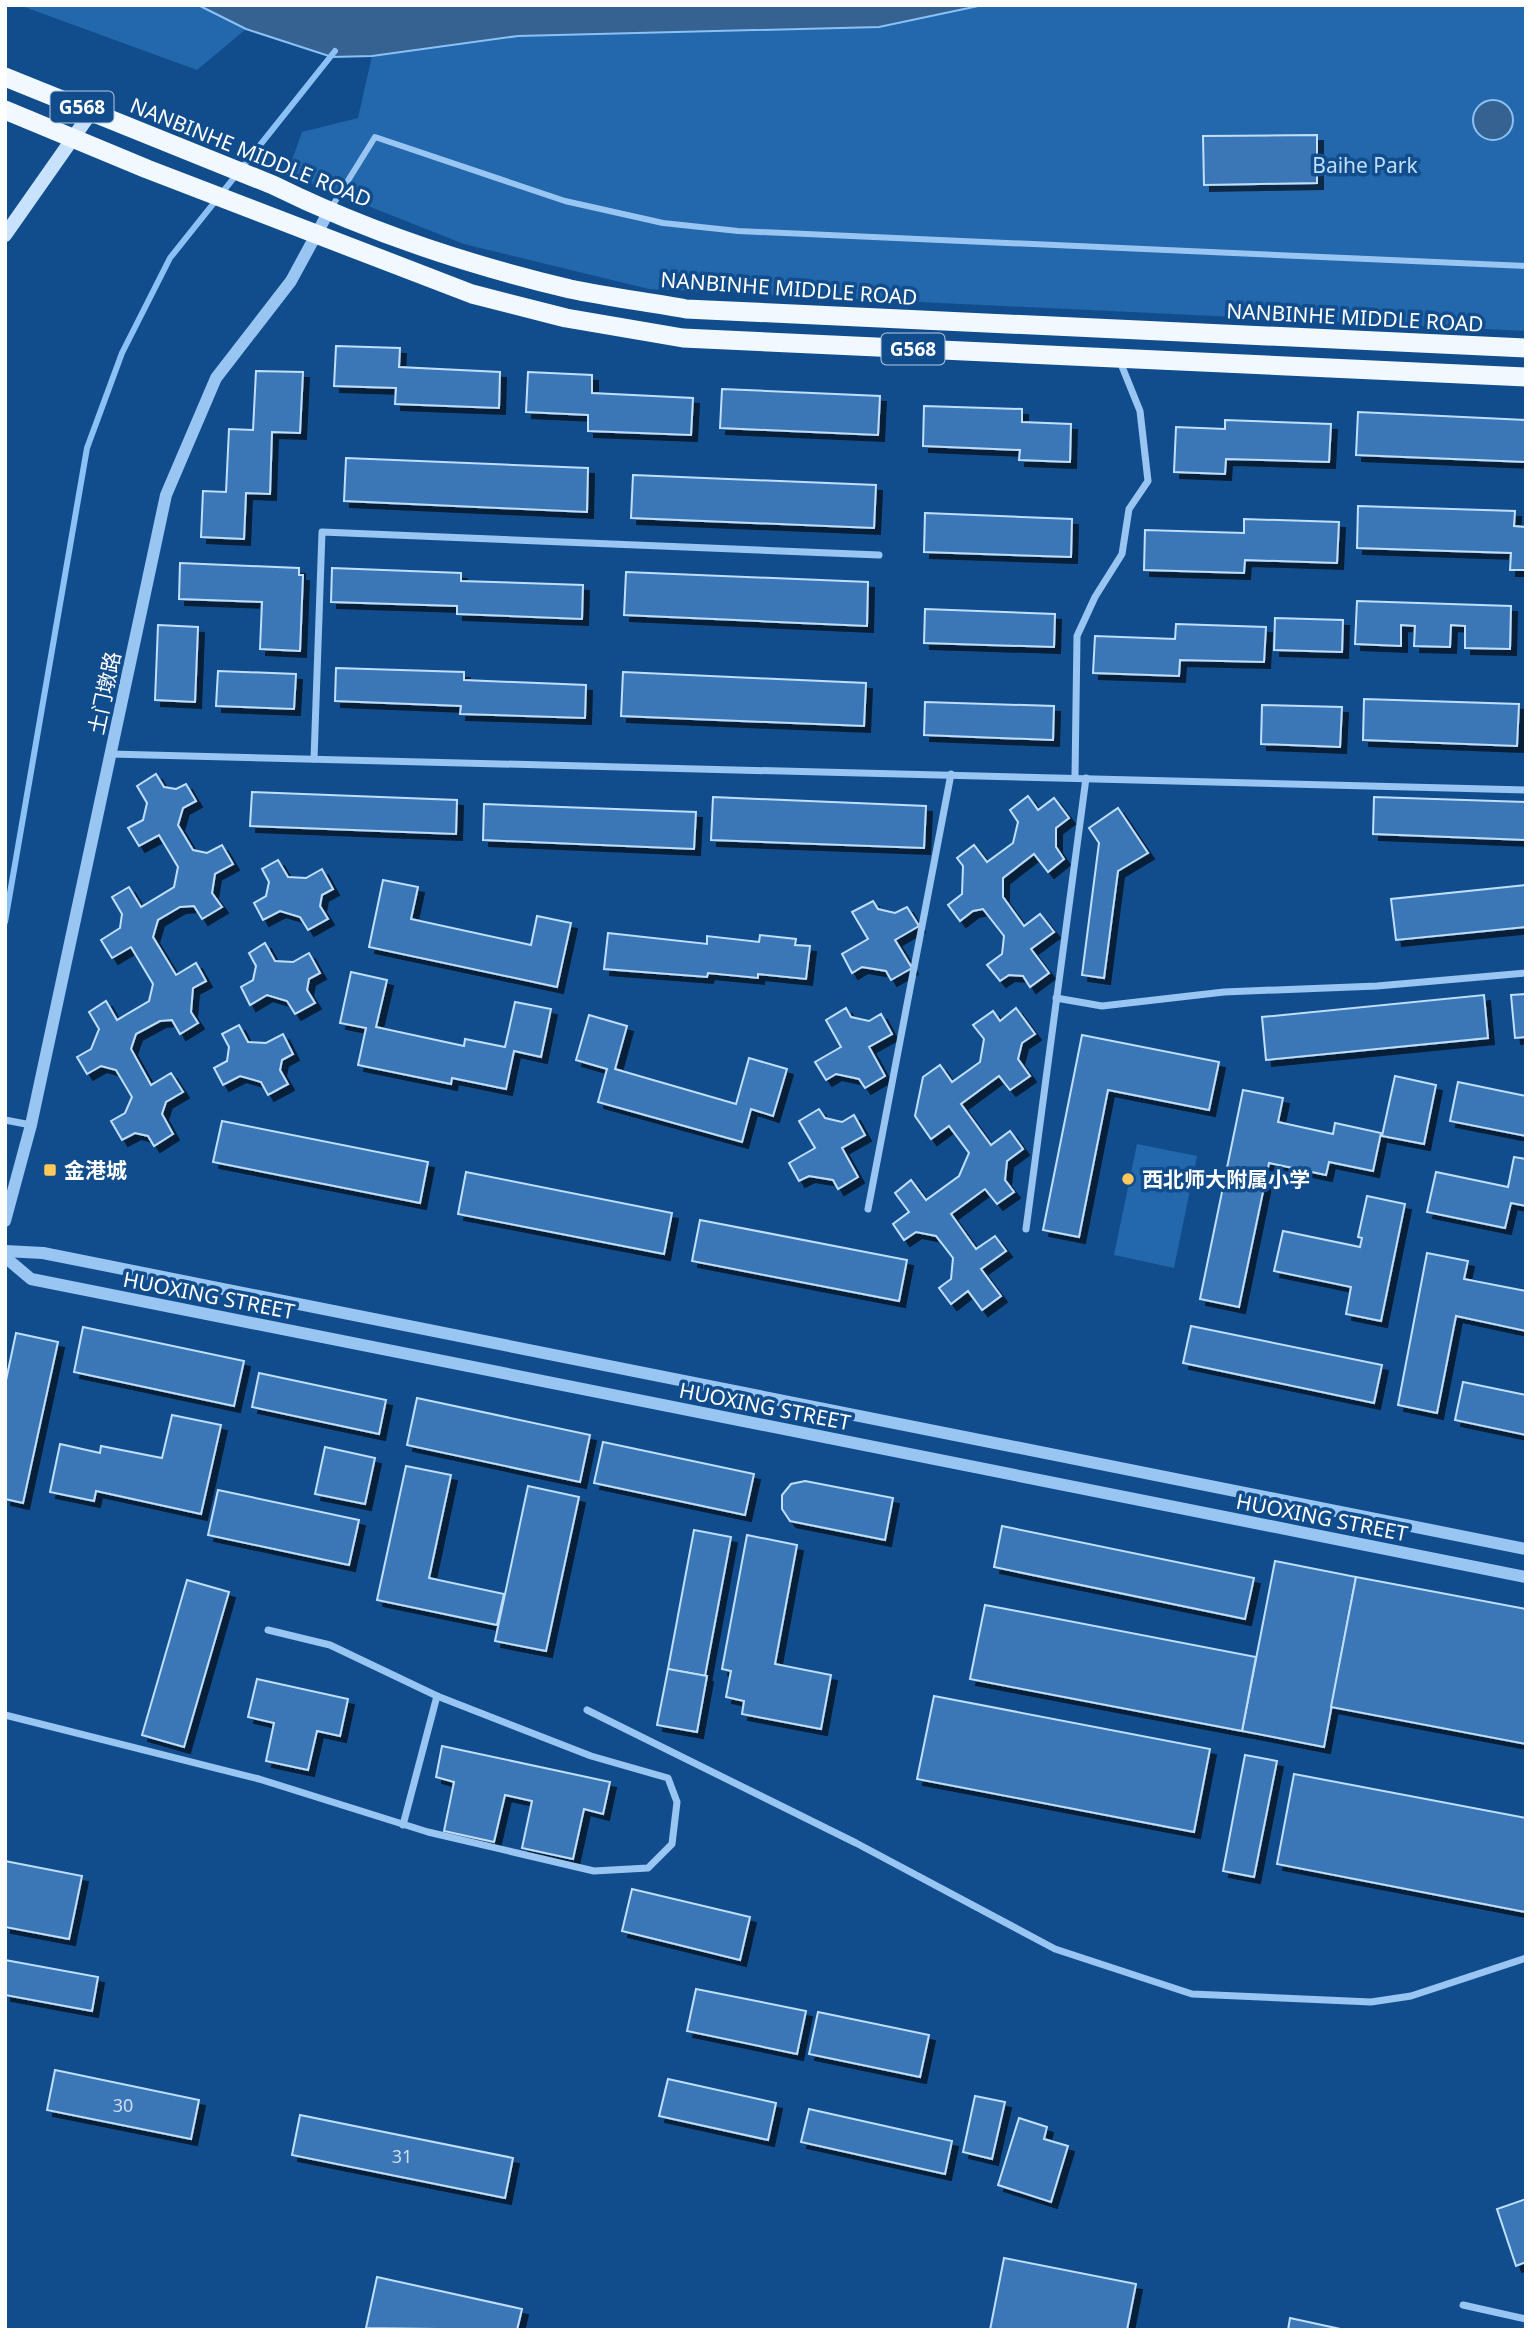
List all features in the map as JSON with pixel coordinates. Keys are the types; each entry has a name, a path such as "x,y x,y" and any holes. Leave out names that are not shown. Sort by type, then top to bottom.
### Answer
{"highway":[{"name":"NANBINHE MIDDLE ROAD","path":"5,78 92,111 157,141 273,185 329,211 481,266 572,289 686,309 1526,348"},
{"name":"G568","path":"5,110 147,169 472,294 566,318 683,338 1526,377"}],"main road":[{"path":"5,236 92,111"}],"street":[{"path":"329,211 375,137 565,201 663,223 713,229 1526,266"},
{"name":"土门墩路","path":"5,1221 31,1125 166,495 216,378 291,281 329,211"},
{"path":"1075,777 1077,636 1095,597 1122,554 1129,509 1148,481 1140,411 1118,358"},
{"path":"314,759 323,532 880,555"},
{"path":"110,754 1526,790"},
{"path":"868,1209 951,774"},
{"path":"1026,1229 1086,778"},
{"path":"1056,998 1102,1006 1223,992 1377,986 1526,973"},
{"path":"5,1120 31,1125"},
{"name":"HUOXING STREET","path":"5,1251 43,1253 1526,1549"},
{"name":"HUOXING STREET","path":"5,1257 32,1279 1526,1577"},
{"path":"5,1715 259,1779 403,1825 594,1871 648,1868 672,1844 677,1802 668,1778 591,1756 437,1696 330,1645 268,1630"},
{"path":"403,1825 437,1696"},
{"path":"587,1710 856,1843 1055,1949 1192,1994 1371,2002 1411,1996 1526,1958"},
{"path":"1463,2305 1526,2319"}],"green space":[{"path":"19,5 198,5 246,29 197,70"},
{"name":"Baihe Park","path":"983,5 1526,5 1526,331 649,289 464,244 287,174 302,132 358,118 372,56 518,36 879,27"},
{"path":"1137,1144 1197,1156 1174,1268 1114,1255"}],"shaded area":[{"path":"198,5 983,5 879,27 518,36 372,56 332,57 246,29"},
{"path":"1493,100 1501,101 1507,106 1512,112 1512,128 1507,134 1501,139 1493,140 1485,139 1479,134 1474,128 1473,120 1474,112 1479,106 1485,101"}],"building":[{"path":"1317,135 1317,183 1204,185 1203,136"},
{"path":"336,346 400,348 399,367 500,372 499,408 395,404 396,388 334,386"},
{"path":"256,371 303,372 300,433 272,432 270,494 246,493 244,539 201,537 203,491 226,492 229,429 253,430"},
{"path":"528,372 592,375 592,393 693,398 691,435 588,431 588,415 526,412"},
{"path":"722,389 880,396 878,435 720,428"},
{"path":"924,406 1022,409 1022,422 1071,424 1070,462 1019,460 1020,450 923,446"},
{"path":"1358,412 1526,420 1526,462 1356,455"},
{"path":"1225,420 1331,424 1329,462 1226,459 1225,474 1174,472 1176,427 1225,429"},
{"path":"346,458 588,468 587,512 344,501"},
{"path":"633,475 876,485 874,528 631,518"},
{"path":"1358,506 1515,511 1514,526 1526,527 1526,570 1510,570 1511,553 1357,548"},
{"path":"925,513 1072,519 1071,557 924,552"},
{"path":"1244,519 1339,522 1337,563 1245,560 1244,573 1144,570 1145,530 1244,533"},
{"path":"180,563 299,568 299,575 303,575 300,651 260,649 262,602 179,599"},
{"path":"332,568 461,573 461,581 583,585 582,619 457,614 457,606 331,602"},
{"path":"626,572 868,582 867,626 624,615"},
{"path":"1357,601 1511,606 1510,649 1465,648 1465,626 1451,625 1450,647 1414,646 1415,626 1401,625 1401,646 1355,644"},
{"path":"925,609 1055,614 1054,647 924,643"},
{"path":"1275,618 1343,620 1342,652 1274,650"},
{"path":"1176,624 1266,627 1264,662 1180,660 1179,676 1093,673 1095,636 1175,639"},
{"path":"158,625 198,627 195,702 155,700"},
{"path":"336,668 464,672 464,680 586,685 585,718 460,714 461,706 335,701"},
{"path":"218,671 296,674 294,709 216,706"},
{"path":"623,672 866,683 864,726 621,716"},
{"path":"1364,699 1519,704 1517,746 1363,740"},
{"path":"925,702 1054,706 1053,740 924,735"},
{"path":"1262,705 1342,707 1340,747 1261,744"},
{"path":"156,774 164,787 176,789 186,784 196,801 183,808 178,825 193,850 207,853 222,845 233,864 215,874 212,893 222,907 202,919 194,906 180,907 158,920 153,937 176,975 196,963 206,981 193,988 191,1012 198,1023 180,1034 172,1020 160,1021 136,1034 131,1049 151,1085 171,1073 183,1092 166,1102 162,1114 173,1134 154,1146 148,1136 135,1133 122,1140 111,1121 125,1113 132,1097 116,1070 101,1066 87,1074 77,1057 91,1049 99,1029 89,1012 106,1001 117,1020 149,1001 153,984 131,947 112,958 101,940 120,928 122,914 112,897 129,887 141,907 174,887 178,867 159,835 139,846 128,828 143,820 147,803 137,786"},
{"path":"252,792 457,800 456,834 250,826"},
{"path":"1028,796 1038,810 1054,798 1069,818 1056,828 1056,847 1064,859 1048,872 1034,854 1003,878 1003,897 1024,926 1040,914 1054,932 1031,949 1049,973 1030,987 1023,976 1009,975 1000,981 987,965 1002,954 1004,936 983,909 973,911 960,921 948,905 962,894 963,866 957,858 974,845 987,862 1013,843 1018,822 1010,810"},
{"path":"713,797 926,806 924,848 711,840"},
{"path":"1374,797 1526,802 1526,840 1373,834"},
{"path":"484,804 696,812 694,849 483,840"},
{"path":"1118,808 1148,853 1118,871 1104,978 1082,975 1099,843 1089,828"},
{"path":"278,860 288,877 306,878 322,869 333,889 322,895 320,906 328,919 308,930 300,917 280,911 263,920 254,903 266,896 269,882 262,869"},
{"path":"383,880 418,887 411,919 531,945 537,916 571,923 557,987 369,947"},
{"path":"1526,885 1526,927 1396,940 1391,899"},
{"path":"873,901 878,909 895,913 907,907 919,926 895,940 912,968 891,980 886,971 862,967 852,973 842,954 868,939 852,912"},
{"path":"608,933 707,944 707,936 759,942 760,935 796,939 795,945 810,946 806,979 758,974 758,978 708,973 707,977 604,969"},
{"path":"265,943 275,961 293,962 309,953 320,973 309,979 307,990 315,1003 295,1014 287,1001 267,995 250,1005 241,987 253,980 256,966 249,953"},
{"path":"351,972 387,980 376,1027 464,1046 465,1039 505,1047 515,1002 551,1009 541,1057 514,1051 506,1089 452,1078 451,1084 358,1065 366,1028 340,1023"},
{"path":"1526,994 1526,1037 1515,1038 1511,995"},
{"path":"1484,995 1488,1038 1266,1060 1262,1017"},
{"path":"846,1008 851,1017 869,1021 881,1014 892,1034 869,1047 885,1076 865,1088 859,1079 836,1074 826,1080 815,1062 841,1047 826,1020"},
{"path":"1016,1008 1035,1034 1022,1043 1018,1059 1030,1076 1010,1090 999,1076 961,1104 991,1145 1010,1131 1023,1149 1007,1161 1005,1180 1014,1192 997,1204 985,1189 951,1214 976,1249 995,1236 1006,1251 981,1269 1001,1296 982,1310 968,1291 951,1304 939,1288 951,1279 953,1258 936,1236 916,1232 904,1240 893,1224 909,1212 895,1193 911,1180 926,1200 959,1176 969,1153 949,1126 931,1139 915,1116 923,1077 940,1065 952,1082 980,1062 984,1039 973,1025 993,1011 1000,1021"},
{"path":"589,1015 627,1026 615,1069 736,1104 749,1058 787,1069 773,1116 751,1109 742,1142 598,1102 607,1069 576,1060"},
{"path":"239,1025 248,1042 266,1043 283,1034 293,1054 282,1060 280,1070 288,1084 268,1095 261,1082 240,1076 223,1085 214,1068 227,1061 229,1047 222,1034"},
{"path":"1082,1035 1219,1062 1209,1110 1108,1090 1079,1237 1043,1230"},
{"path":"1395,1076 1436,1085 1424,1144 1382,1136"},
{"path":"1458,1082 1526,1096 1526,1136 1450,1121"},
{"path":"1243,1090 1283,1098 1278,1122 1333,1134 1335,1123 1381,1133 1373,1171 1329,1162 1326,1175 1269,1163 1239,1307 1200,1299"},
{"path":"819,1109 825,1118 842,1122 854,1115 865,1135 842,1148 858,1177 838,1189 833,1180 809,1176 799,1181 789,1163 815,1148 799,1121"},
{"path":"222,1121 428,1162 420,1203 213,1162"},
{"path":"1514,1157 1526,1159 1526,1206 1511,1203 1505,1228 1427,1212 1436,1172 1508,1187"},
{"path":"466,1172 672,1213 664,1254 458,1214"},
{"path":"1367,1196 1405,1204 1381,1321 1346,1314 1351,1287 1274,1271 1283,1231 1360,1247 1362,1238 1358,1237"},
{"path":"700,1220 907,1260 899,1301 692,1261"},
{"path":"1427,1253 1468,1261 1464,1279 1526,1291 1526,1331 1456,1316 1437,1413 1398,1405"},
{"path":"1191,1326 1382,1365 1374,1403 1183,1363"},
{"path":"83,1327 244,1361 234,1406 74,1372"},
{"path":"16,1333 58,1342 23,1503 5,1499 5,1385"},
{"path":"259,1373 386,1400 379,1434 252,1407"},
{"path":"1463,1382 1526,1395 1526,1435 1455,1420"},
{"path":"417,1398 590,1435 580,1482 407,1445"},
{"path":"172,1415 221,1425 201,1514 96,1491 94,1501 50,1492 60,1444 100,1453 101,1446 162,1458"},
{"path":"603,1442 754,1474 745,1515 594,1483"},
{"path":"325,1447 375,1458 365,1504 315,1494"},
{"path":"406,1466 451,1475 429,1578 504,1594 497,1625 377,1600"},
{"path":"805,1481 893,1498 885,1540 790,1521 782,1509 782,1495 791,1484"},
{"path":"528,1486 579,1497 546,1651 495,1641"},
{"path":"218,1490 359,1520 349,1565 208,1535"},
{"path":"1002,1526 1254,1578 1245,1619 994,1567"},
{"path":"694,1530 731,1537 705,1676 668,1669"},
{"path":"747,1535 797,1545 775,1664 831,1675 821,1729 742,1714 744,1701 726,1697 731,1671 722,1669"},
{"path":"1275,1561 1356,1577 1324,1747 1242,1731"},
{"path":"1356,1577 1526,1609 1526,1744 1331,1707"},
{"path":"187,1580 229,1592 184,1747 142,1735"},
{"path":"985,1605 1256,1657 1242,1731 970,1679"},
{"path":"668,1669 707,1676 697,1732 657,1725"},
{"path":"257,1679 348,1699 340,1736 317,1731 308,1770 266,1761 274,1723 248,1717"},
{"path":"934,1696 1210,1749 1194,1832 917,1779"},
{"path":"442,1746 610,1782 603,1814 584,1809 573,1859 522,1848 532,1801 505,1795 494,1842 444,1831 454,1782 436,1777"},
{"path":"1245,1755 1277,1761 1254,1877 1223,1871"},
{"path":"1294,1774 1526,1818 1525,1912 1277,1864"},
{"path":"5,1861 82,1876 69,1939 5,1927"},
{"path":"632,1889 750,1917 740,1960 622,1931"},
{"path":"5,1960 98,1977 92,2011 5,1995"},
{"path":"696,1989 806,2011 797,2054 687,2031"},
{"path":"818,2012 929,2035 920,2077 809,2054"},
{"path":"55,2070 199,2100 191,2139 47,2110"},
{"path":"668,2079 776,2103 768,2140 659,2116"},
{"path":"975,2096 1005,2102 992,2159 963,2152"},
{"path":"809,2109 952,2141 945,2174 801,2142"},
{"path":"300,2115 513,2158 505,2198 292,2155"},
{"path":"1019,2118 1047,2127 1044,2139 1068,2146 1051,2202 998,2185"},
{"path":"1526,2199 1526,2262 1516,2266 1497,2209"},
{"path":"1004,2258 1136,2284 1127,2330 990,2330"},
{"path":"377,2277 522,2309 517,2330 366,2328"},
{"path":"1290,2318 1345,2330 1288,2330"}],"waterway":[{"path":"5,922 87,448 122,353 170,258 335,51"}],"place":[{"name":"金港城","path":"50,1170"},
{"name":"西北师大附属小学","path":"1128,1179"}]}
